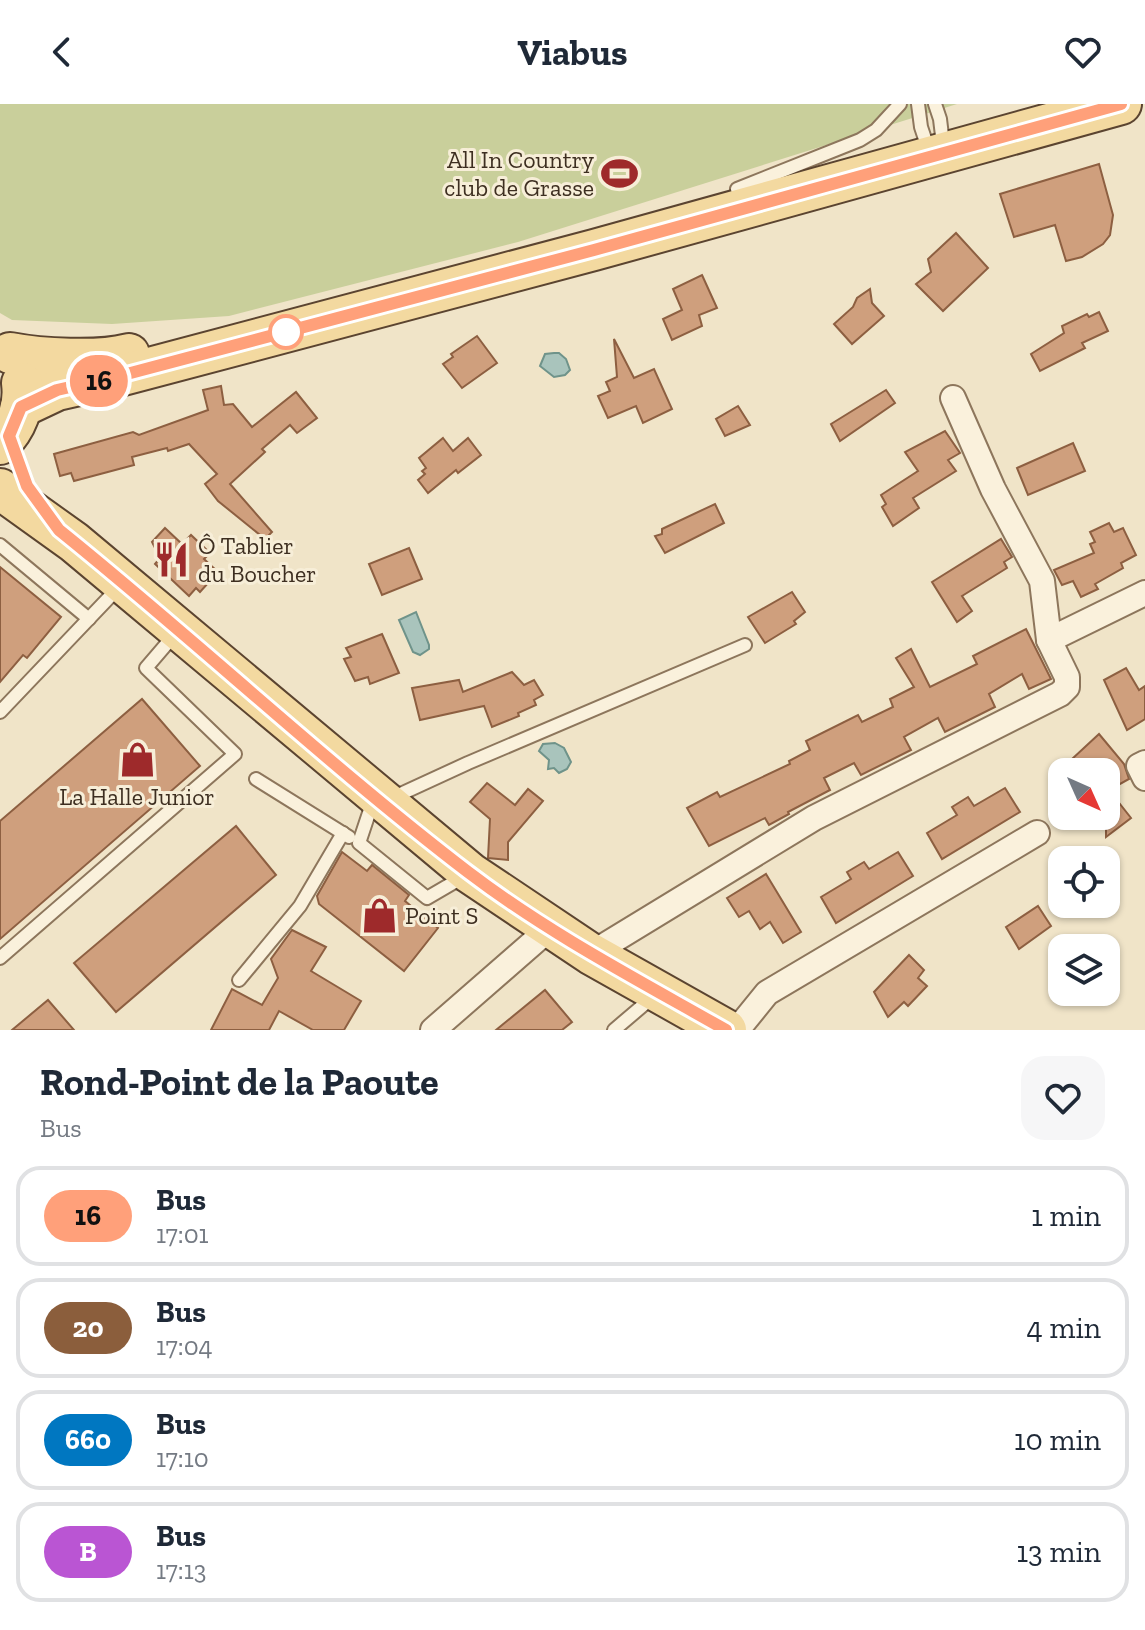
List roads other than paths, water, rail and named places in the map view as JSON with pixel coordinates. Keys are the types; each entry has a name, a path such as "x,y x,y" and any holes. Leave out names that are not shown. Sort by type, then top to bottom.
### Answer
{"main road":[{"path":"10,429 57,390 123,375 591,240 737,189 932,129 1056,104"},
{"path":"701,221 932,129 1028,121 1114,105"},
{"path":"5,347 31,357 123,356 591,240 701,221 1114,105"},
{"path":"5,347 19,370 23,388 10,429 27,486 59,530"},
{"path":"0,489 59,530 470,873 591,954 726,1030"}],"street":[{"path":"591,954 814,818 1060,694 1067,687 1067,677 1049,640 1042,581 993,489 953,398"},
{"path":"1049,640 1145,593"},
{"path":"1145,763 1139,766 1145,778"},
{"path":"737,1030 767,993 1037,833"},
{"path":"433,1030 550,928"}],"lane":[{"path":"737,189 860,140 883,124 900,104"},
{"path":"0,545 89,619"},
{"path":"0,712 122,584"},
{"path":"0,958 235,754 146,668 179,631"},
{"path":"359,843 378,799 745,645"},
{"path":"256,779 359,843 427,898 470,873"},
{"path":"239,980 300,906 343,833"},
{"path":"614,1030 659,992"}],"water":[{"path":"559,353 566,359 570,370 565,375 554,377 540,366 545,354"},
{"path":"416,612 429,645 429,649 420,655 413,652 399,620"},
{"path":"555,743 564,748 571,762 567,769 559,773 554,768 548,769 549,760 539,751 543,744"}],"place":[{"name":"All In Country club de Grasse","path":"620,174"},
{"name":"Ô Tablier du Boucher","path":"172,560"},
{"name":"La Halle Junior","path":"137,760"},
{"name":"Point S","path":"379,916"}]}
